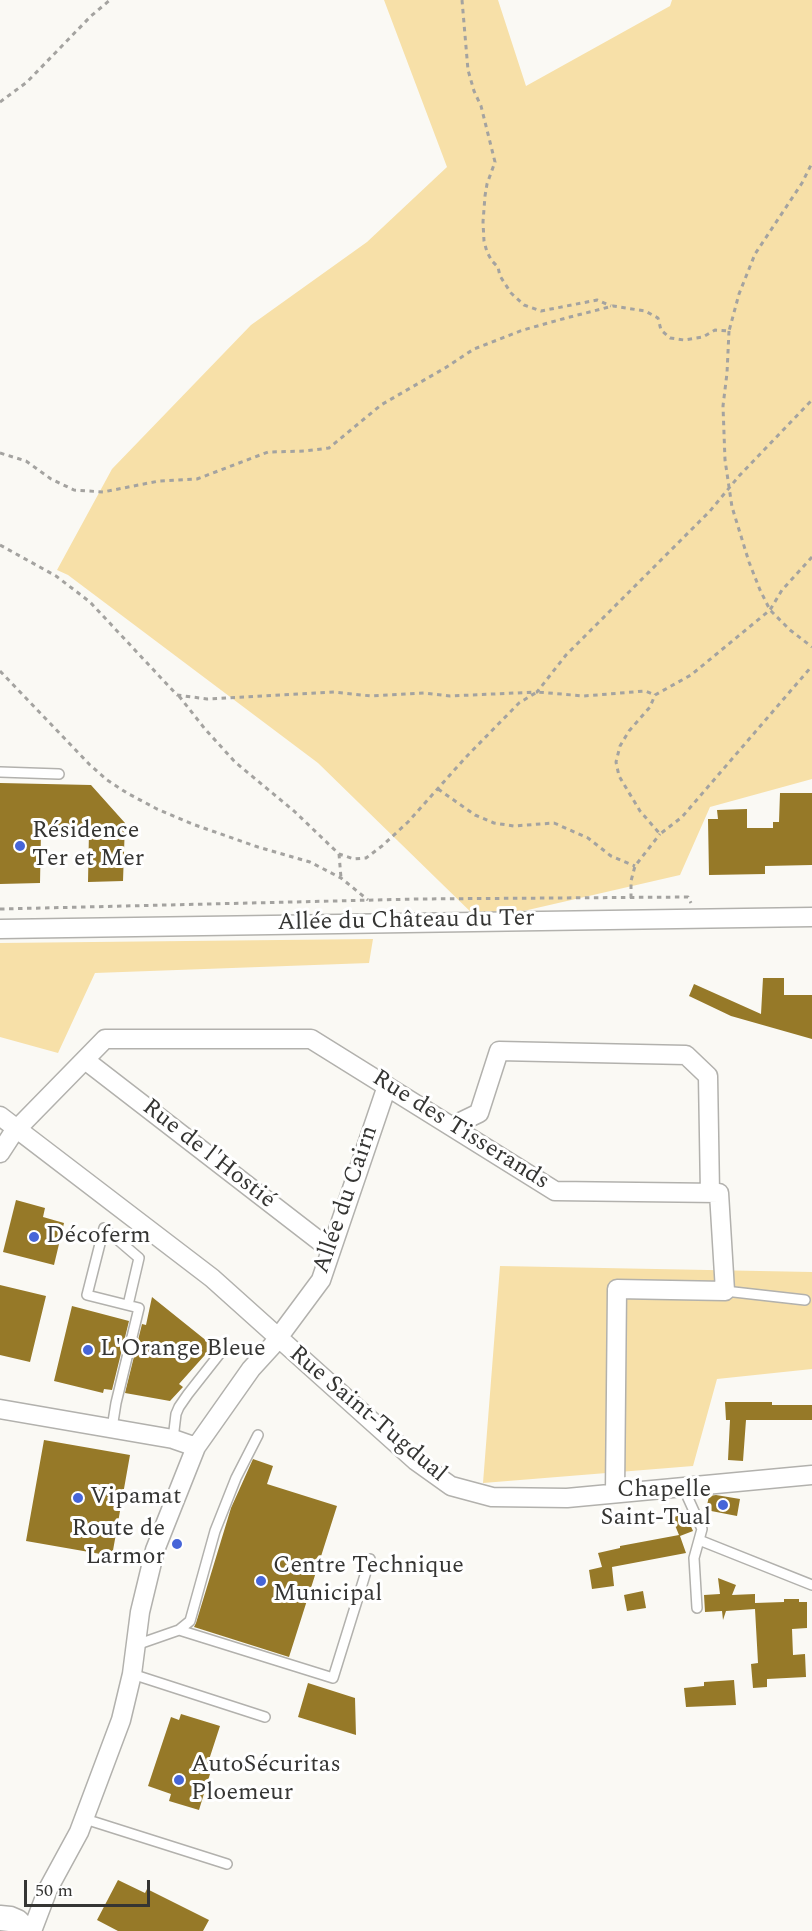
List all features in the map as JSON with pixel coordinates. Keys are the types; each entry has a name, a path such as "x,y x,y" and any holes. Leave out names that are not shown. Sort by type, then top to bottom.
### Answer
{"street":[{"name":"Allée du Château du Ter","path":"0,929 812,917"},
{"name":"Rue des Tisserands","path":"0,1153 17,1129 105,1039 311,1039 555,1191 710,1192"},
{"path":"452,1126 479,1113 499,1051 686,1055 708,1076 710,1192 719,1192 725,1291 617,1288 615,1493"},
{"name":"Rue de l'Hostié","path":"85,1060 331,1250"},
{"name":"Allée du Cairn","path":"32,1931 48,1889 85,1819 121,1720 155,1550 196,1447 251,1369 278,1339 321,1280 387,1086"},
{"name":"Rue Saint-Tugdual","path":"0,1116 212,1278 416,1461 452,1486 492,1497 567,1498 812,1475"},
{"path":"0,1409 173,1439 196,1447"},
{"path":"12,1922 48,1889"}],"lane":[{"path":"0,772 59,774"},
{"path":"112,1428 139,1308 87,1295 104,1228 139,1257 128,1305"},
{"path":"725,1291 805,1300"},
{"path":"173,1439 179,1407 225,1347"},
{"path":"136,1645 179,1630 189,1621 215,1531 236,1478 258,1435"},
{"path":"683,1487 702,1529 694,1558 697,1608"},
{"path":"699,1540 812,1585"},
{"path":"179,1630 333,1678 370,1559"},
{"path":"132,1674 265,1717"},
{"path":"85,1819 227,1864"}],"path":[{"path":"0,102 27,82 91,16 110,0"},
{"path":"462,0 468,70 481,106 495,162 485,196 484,240 487,252 498,267 500,276 511,293 524,305 541,311 597,300 613,306 645,311 658,318 661,330 670,338 684,340 703,337 715,330 729,331"},
{"path":"812,163 802,183 755,254 739,294 729,331 723,406 724,460 732,507 748,562 770,610 812,647"},
{"path":"0,453 26,461 51,479 74,490 103,492 159,481 197,479 268,452 329,448 381,405 445,369 474,349 523,330 613,306"},
{"path":"0,545 56,576 90,602 177,694 235,762 294,811 339,854 354,859 366,858 408,822 519,703 537,692 566,655 710,511 739,476 812,400"},
{"path":"660,834 640,811 619,776 616,762 620,746 629,731 650,707 655,695 691,675 770,610 782,590 812,557"},
{"path":"631,898 631,881 635,866 660,834 682,817 812,666"},
{"path":"0,671 90,765 127,793 195,825 310,862 341,878 368,900"},
{"path":"177,694 207,699 334,692 370,696 424,693 450,696 537,692 584,696 645,692 655,695"},
{"path":"438,789 475,815 494,824 514,826 554,823 588,838 611,856 635,866"},
{"path":"339,854 341,878"},
{"path":"0,909 368,900 688,897 699,918"}],"shaded area":[{"path":"384,0 498,0 526,86 670,6 672,0 812,0 812,779 710,807 680,875 480,921 318,763 68,575 57,570 112,469 251,325 367,242 447,167"},
{"path":"373,939 369,963 95,973 58,1053 0,1037 0,943"},
{"path":"500,1266 812,1272 812,1369 717,1379 693,1466 483,1483"}],"building":[{"name":"Résidence Ter et Mer","path":"0,783 91,785 125,823 123,881 88,882 89,831 41,830 40,883 0,884"},
{"path":"780,793 812,793 812,865 765,866 765,874 709,875 708,819 718,819 717,810 747,809 747,828 773,828 773,822 779,822"},
{"path":"763,978 784,978 784,995 812,995 812,1039 731,1016 689,996 694,984 761,1014"},
{"name":"Décoferm","path":"16,1200 45,1208 43,1217 64,1223 54,1265 3,1252"},
{"path":"0,1285 46,1296 30,1362 0,1355"},
{"path":"152,1297 213,1346 179,1384 183,1387 170,1401 125,1393 142,1324 146,1325"},
{"name":"L'Orange Bleue","path":"72,1306 129,1321 112,1390 104,1389 103,1393 54,1381"},
{"path":"725,1402 812,1405 812,1420 746,1420 743,1461 728,1460 730,1420 726,1420"},
{"name":"Vipamat","path":"44,1440 130,1455 112,1556 26,1541"},
{"name":"Centre Technique Municipal","path":"253,1459 273,1466 267,1484 337,1506 289,1657 194,1627 231,1508"},
{"name":"Chapelle Saint-Tual","path":"709,1496 740,1499 737,1516 706,1510"},
{"path":"685,1513 693,1531 680,1536 686,1553 612,1567 614,1586 592,1589 589,1570 602,1567 598,1553 620,1548 620,1546 679,1535 672,1518"},
{"path":"718,1578 736,1585 732,1595 755,1594 755,1603 784,1602 784,1599 799,1599 799,1602 807,1602 807,1628 792,1629 793,1655 805,1654 806,1677 767,1679 767,1687 753,1688 751,1664 758,1663 755,1609 726,1611 723,1620 722,1611 705,1612 704,1595 720,1594"},
{"path":"643,1591 646,1608 627,1611 624,1595"},
{"path":"734,1680 736,1705 686,1707 684,1688 704,1686 704,1682"},
{"path":"308,1683 355,1698 356,1735 298,1717"},
{"path":"181,1714 220,1726 205,1772 210,1774 199,1810 169,1801 171,1794 148,1786 171,1717 179,1720"},
{"path":"118,1880 145,1893 147,1889 209,1920 203,1931 118,1931 97,1920"}],"place":[{"name":"Résidence Ter et Mer","path":"20,846"},
{"name":"Décoferm","path":"34,1237"},
{"name":"L'Orange Bleue","path":"88,1350"},
{"name":"Vipamat","path":"78,1498"},
{"name":"Chapelle Saint-Tual","path":"723,1505"},
{"name":"Route de Larmor","path":"177,1544"},
{"name":"Centre Technique Municipal","path":"261,1581"},
{"name":"AutoSécuritas Ploemeur","path":"179,1780"}]}
